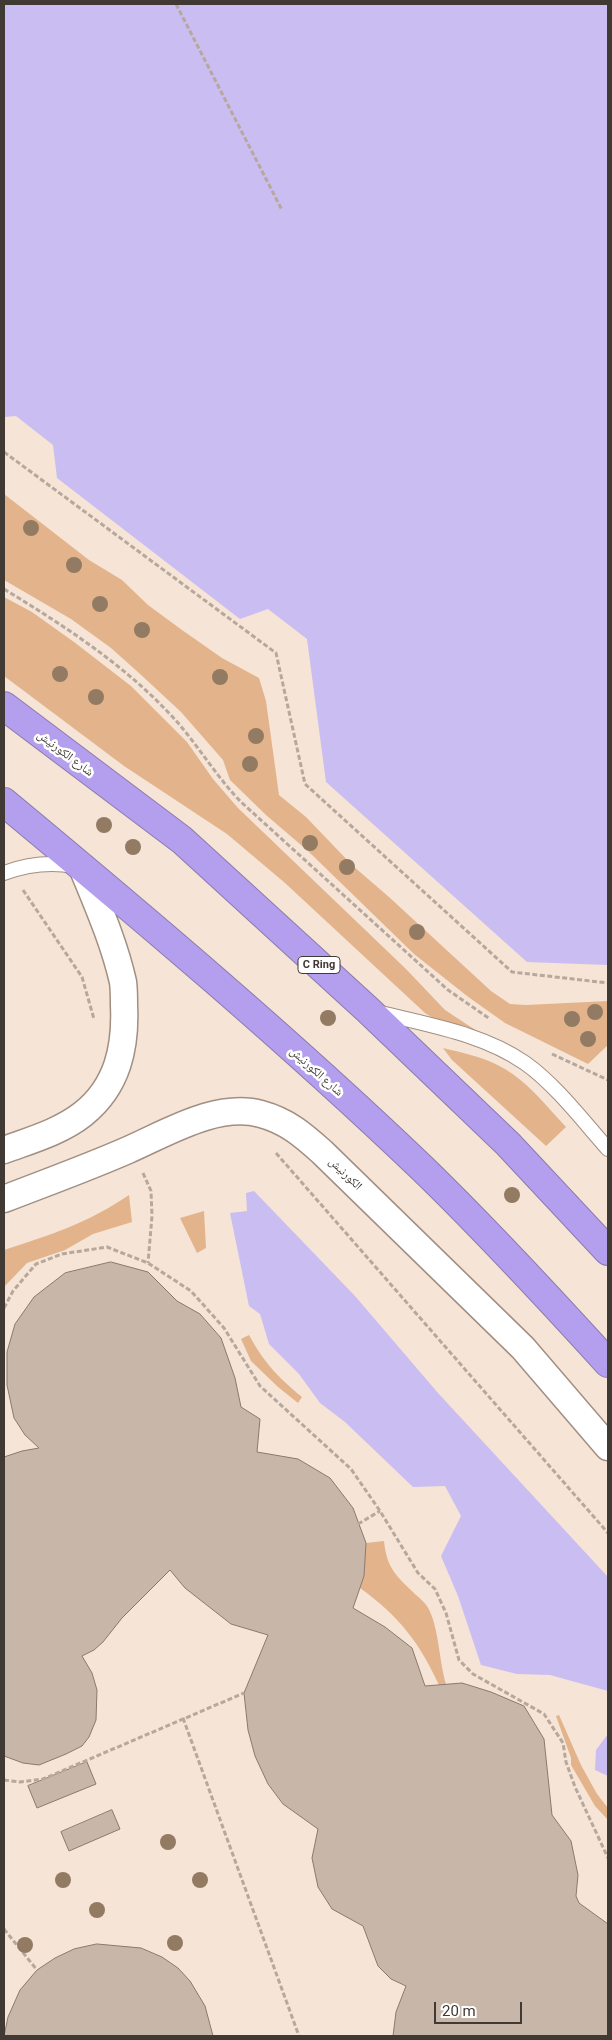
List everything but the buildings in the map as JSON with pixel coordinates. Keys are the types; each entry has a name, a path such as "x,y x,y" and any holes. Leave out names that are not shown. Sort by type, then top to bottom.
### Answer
{"highway":[{"name":"شارع الكورنيش","path":"4,706 182,840 368,1010 508,1144 608,1252"},
{"name":"شارع الكورنيش","path":"4,802 190,958 421,1168 540,1289 608,1363"}],"street":[{"path":"4,1150 64,1128 84,1113 104,1091 119,1062 125,1032 123,983 108,930 82,867"},
{"name":"الكورنيش","path":"4,1199 128,1150 196,1120 232,1112 260,1114 290,1125 322,1152 523,1348 608,1447"}],"lane":[{"path":"7,872 16,868 61,864 82,867"},
{"path":"368,1010 479,1039 504,1050 526,1064 546,1082 608,1148"}],"path":[{"path":"176,4 282,210"},
{"path":"4,452 276,653 306,784 512,972 608,983"},
{"path":"4,589 63,624 127,674 165,708 218,776 241,802 448,990 496,1022"},
{"path":"7,872 82,977 93,1010 95,1026"},
{"path":"551,1054 608,1080"},
{"path":"260,1114 268,1144 608,1533"},
{"path":"128,1150 140,1168 151,1191 152,1216 148,1263"},
{"path":"4,1308 13,1292 36,1264 62,1254 107,1247 148,1263 191,1291 224,1328 260,1386 351,1469 380,1511 418,1573 435,1589 446,1613 459,1660 473,1674 544,1714 563,1743 566,1762 574,1787 608,1858"},
{"path":"358,1524 380,1511"},
{"path":"4,1780 20,1782 42,1779 244,1693"},
{"path":"183,1718 298,2036"},
{"path":"4,1929 37,1970"}],"shaded area":[{"path":"4,4 608,4 608,965 527,962 326,782 307,639 268,609 240,619 57,478 53,445 16,416 4,417"},
{"path":"4,494 89,560 122,580 148,605 182,630 222,658 259,678 266,701 279,795 306,817 353,866 491,991 510,1004 608,1001 608,1045 588,1064 505,1023 467,996 414,954 308,851 266,815 230,780 223,760 181,712 139,673 111,648 71,619 4,580"},
{"path":"4,597 32,612 131,686 187,742 213,779 238,808 406,969 445,1010 483,1035 450,1029 425,1013 285,883 227,834 124,766 4,676"},
{"path":"443,1048 483,1059 505,1069 530,1088 566,1127 546,1146 452,1060"},
{"path":"254,1191 355,1296 438,1393 608,1577 608,1691 550,1675 517,1674 481,1665 458,1596 441,1556 461,1516 445,1486 413,1487 345,1422 320,1403 299,1374 269,1344 260,1314 249,1306 230,1213 247,1211 246,1193"},
{"path":"129,1195 132,1222 93,1234 65,1250 27,1263 4,1287 4,1250 84,1221"},
{"path":"204,1211 206,1248 197,1253 180,1218"},
{"path":"249,1335 272,1369 302,1397 298,1403 251,1361 241,1339"},
{"path":"384,1541 390,1566 403,1583 425,1603 431,1614 446,1684 439,1685 424,1656 407,1631 374,1598 360,1588 364,1576 366,1543"},
{"path":"559,1715 581,1765 597,1794 608,1808 608,1820 595,1806 571,1765 571,1758 556,1716"},
{"path":"608,1734 608,1776 595,1770 596,1750"}]}
